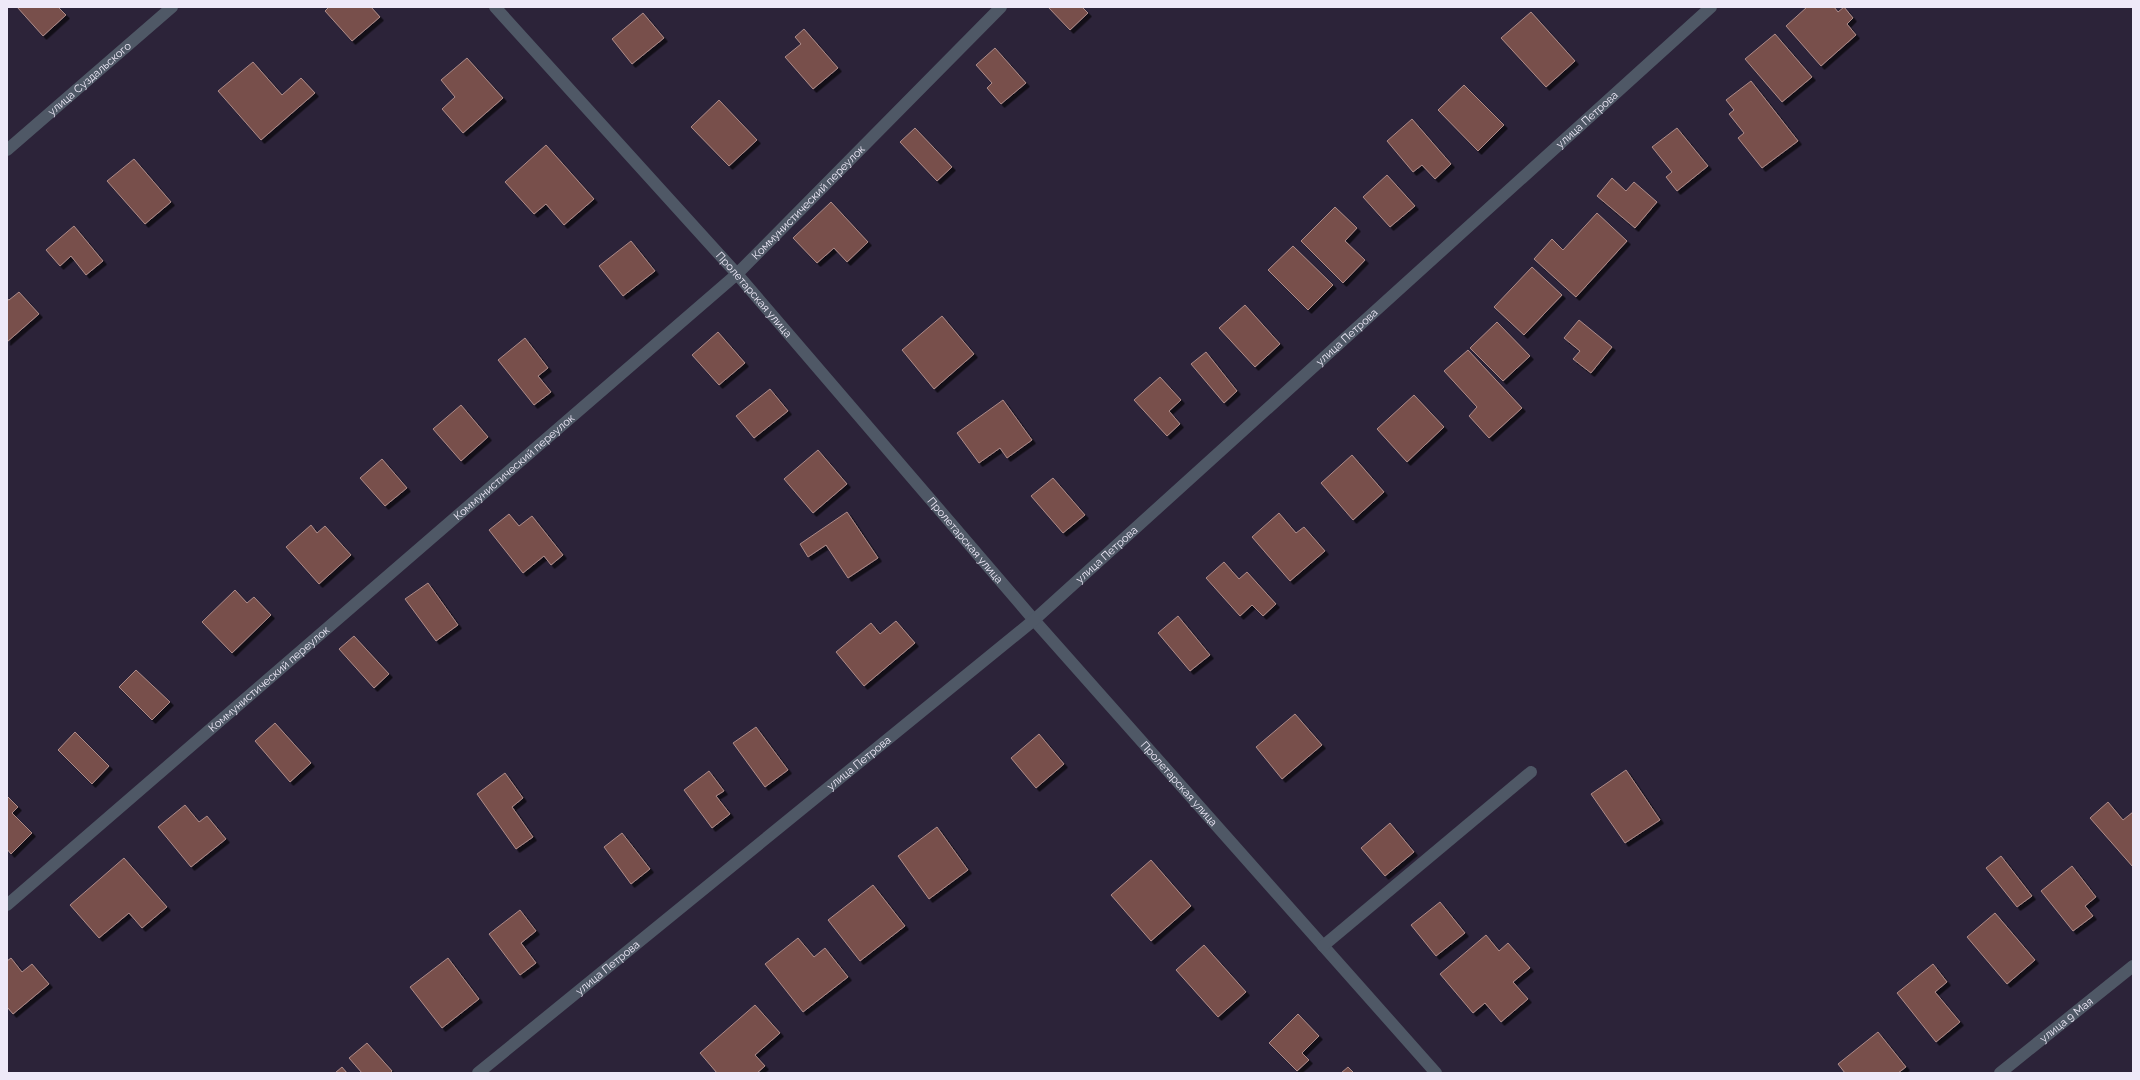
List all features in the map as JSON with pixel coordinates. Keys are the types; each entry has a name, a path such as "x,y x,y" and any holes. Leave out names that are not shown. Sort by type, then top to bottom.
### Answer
{"street":[{"name":"улица Суздальского","path":"7,150 172,7"},
{"name":"Пролетарская улица","path":"494,7 737,274 1034,620 1436,1073"},
{"name":"Коммунистический переулок","path":"7,906 737,274 1001,7"},
{"name":"улица Петрова","path":"478,1073 1034,620 1711,7"},
{"path":"1323,946 1531,772"},
{"name":"улица 9 Мая","path":"2000,1073 2133,966"}],"building":[{"path":"17,7 58,7 66,15 43,36"},
{"path":"329,7 371,7 380,17 352,41 325,11"},
{"path":"1048,7 1082,7 1088,13 1070,30"},
{"path":"1807,7 1834,7 1838,12 1844,7 1853,18 1847,24 1856,35 1821,66 1786,26"},
{"path":"1531,12 1575,61 1546,87 1501,38"},
{"path":"643,13 664,38 632,64 612,39"},
{"path":"804,29 838,68 813,89 785,57 801,44 795,37"},
{"path":"1775,34 1812,77 1782,102 1745,59"},
{"path":"995,48 1026,83 1001,104 987,88 992,83 976,65"},
{"path":"467,58 503,98 463,133 442,109 455,97 441,80"},
{"path":"253,62 282,95 301,78 315,93 261,140 218,91"},
{"path":"1751,81 1798,141 1762,168 1738,138 1744,133 1729,114 1734,110 1726,100"},
{"path":"1464,85 1504,125 1478,151 1438,110"},
{"path":"719,100 757,140 729,166 691,127"},
{"path":"1412,119 1451,164 1435,179 1422,165 1413,172 1387,141"},
{"path":"915,128 952,167 937,181 900,142"},
{"path":"1677,128 1708,166 1677,191 1666,177 1672,172 1652,147"},
{"path":"546,145 594,199 564,225 546,204 534,214 505,182"},
{"path":"134,159 171,202 145,224 107,181"},
{"path":"1387,175 1415,206 1390,227 1363,197"},
{"path":"1612,178 1626,191 1634,182 1657,202 1635,228 1597,196"},
{"path":"831,202 868,242 847,262 834,248 817,263 793,238"},
{"path":"1335,207 1357,228 1345,241 1365,260 1343,283 1301,241"},
{"path":"1597,213 1627,241 1576,297 1534,259 1552,239 1563,250"},
{"path":"74,226 103,261 86,275 71,256 60,266 46,250"},
{"path":"631,241 655,271 623,296 599,266"},
{"path":"1293,246 1333,285 1308,310 1268,270"},
{"path":"1532,267 1562,295 1524,335 1494,307"},
{"path":"19,292 39,314 7,342 7,299 9,300"},
{"path":"1245,305 1280,344 1255,367 1219,328"},
{"path":"942,316 974,354 934,389 902,350"},
{"path":"1579,320 1612,347 1591,373 1573,359 1580,351 1564,338"},
{"path":"1497,322 1530,356 1503,381 1470,348"},
{"path":"718,332 745,363 719,385 692,355"},
{"path":"525,338 548,368 538,376 551,392 534,405 498,360"},
{"path":"1468,350 1522,408 1489,438 1469,416 1477,407 1444,371"},
{"path":"1206,352 1237,391 1224,403 1191,364"},
{"path":"1160,377 1181,400 1169,411 1180,424 1167,436 1134,400"},
{"path":"770,389 788,411 754,438 736,416"},
{"path":"1414,395 1444,427 1407,462 1377,429"},
{"path":"1003,400 1032,440 1007,458 1000,448 979,463 957,433"},
{"path":"461,405 488,437 461,461 433,429"},
{"path":"818,450 847,484 813,513 784,479"},
{"path":"1352,455 1384,492 1353,520 1321,483"},
{"path":"382,459 407,488 385,506 360,478"},
{"path":"1053,478 1085,515 1063,533 1031,496"},
{"path":"847,512 878,558 848,578 826,545 808,557 800,544"},
{"path":"1279,513 1296,533 1304,527 1325,551 1290,581 1252,537"},
{"path":"509,514 519,526 532,516 563,555 551,565 544,556 523,573 489,530"},
{"path":"311,525 317,533 325,526 351,555 319,584 286,547"},
{"path":"1224,562 1239,579 1247,572 1276,604 1263,616 1252,605 1240,616 1206,578"},
{"path":"428,583 458,625 436,641 405,599"},
{"path":"235,590 247,603 254,597 271,615 232,653 202,622"},
{"path":"1178,616 1210,655 1190,671 1158,633"},
{"path":"896,621 915,643 864,686 836,652 871,623 880,634"},
{"path":"354,636 389,674 374,688 339,649"},
{"path":"136,670 170,702 152,720 119,687"},
{"path":"1295,714 1322,745 1282,779 1256,747"},
{"path":"275,723 311,763 290,782 255,741"},
{"path":"756,727 788,770 765,787 733,743"},
{"path":"75,732 109,766 92,784 58,750"},
{"path":"1039,734 1064,764 1036,788 1011,758"},
{"path":"1626,770 1660,820 1625,843 1591,794"},
{"path":"709,771 724,791 716,796 730,814 712,828 684,790"},
{"path":"505,773 523,798 512,807 533,837 516,849 477,794"},
{"path":"7,796 18,807 12,813 32,833 11,854 7,849"},
{"path":"2108,802 2123,820 2133,812 2133,867 2090,818"},
{"path":"185,805 199,822 207,816 226,839 191,867 158,827"},
{"path":"1390,823 1414,852 1385,876 1361,848"},
{"path":"937,827 968,870 929,899 898,856"},
{"path":"622,833 650,869 631,884 604,847"},
{"path":"2001,856 2032,896 2017,907 1986,868"},
{"path":"124,858 167,907 142,928 129,913 99,938 70,905"},
{"path":"1151,860 1191,906 1151,941 1111,895"},
{"path":"2072,866 2096,897 2085,906 2093,916 2073,931 2041,891"},
{"path":"873,885 905,926 860,961 828,920"},
{"path":"1440,902 1465,933 1436,956 1411,925"},
{"path":"520,910 536,931 521,943 536,963 520,975 489,934"},
{"path":"1995,913 2035,960 2007,984 1967,937"},
{"path":"1486,935 1499,951 1508,943 1530,968 1513,982 1528,999 1501,1022 1485,1003 1473,1013 1440,974"},
{"path":"798,938 814,957 825,948 848,977 803,1012 765,964"},
{"path":"1204,945 1246,992 1218,1017 1176,970"},
{"path":"11,958 22,972 32,964 49,984 13,1014 7,1007 7,961"},
{"path":"448,958 479,999 442,1028 410,987"},
{"path":"1933,964 1947,982 1935,992 1960,1022 1936,1042 1897,993"},
{"path":"755,1005 780,1033 755,1055 765,1066 757,1073 717,1073 700,1053"},
{"path":"1298,1014 1319,1036 1302,1053 1309,1060 1297,1071 1269,1043"},
{"path":"1878,1032 1906,1067 1898,1073 1845,1073 1838,1064"},
{"path":"367,1043 392,1071 390,1073 362,1073 349,1058"},
{"path":"342,1067 347,1073 335,1073"},
{"path":"1348,1067 1354,1073 1341,1073"}]}
